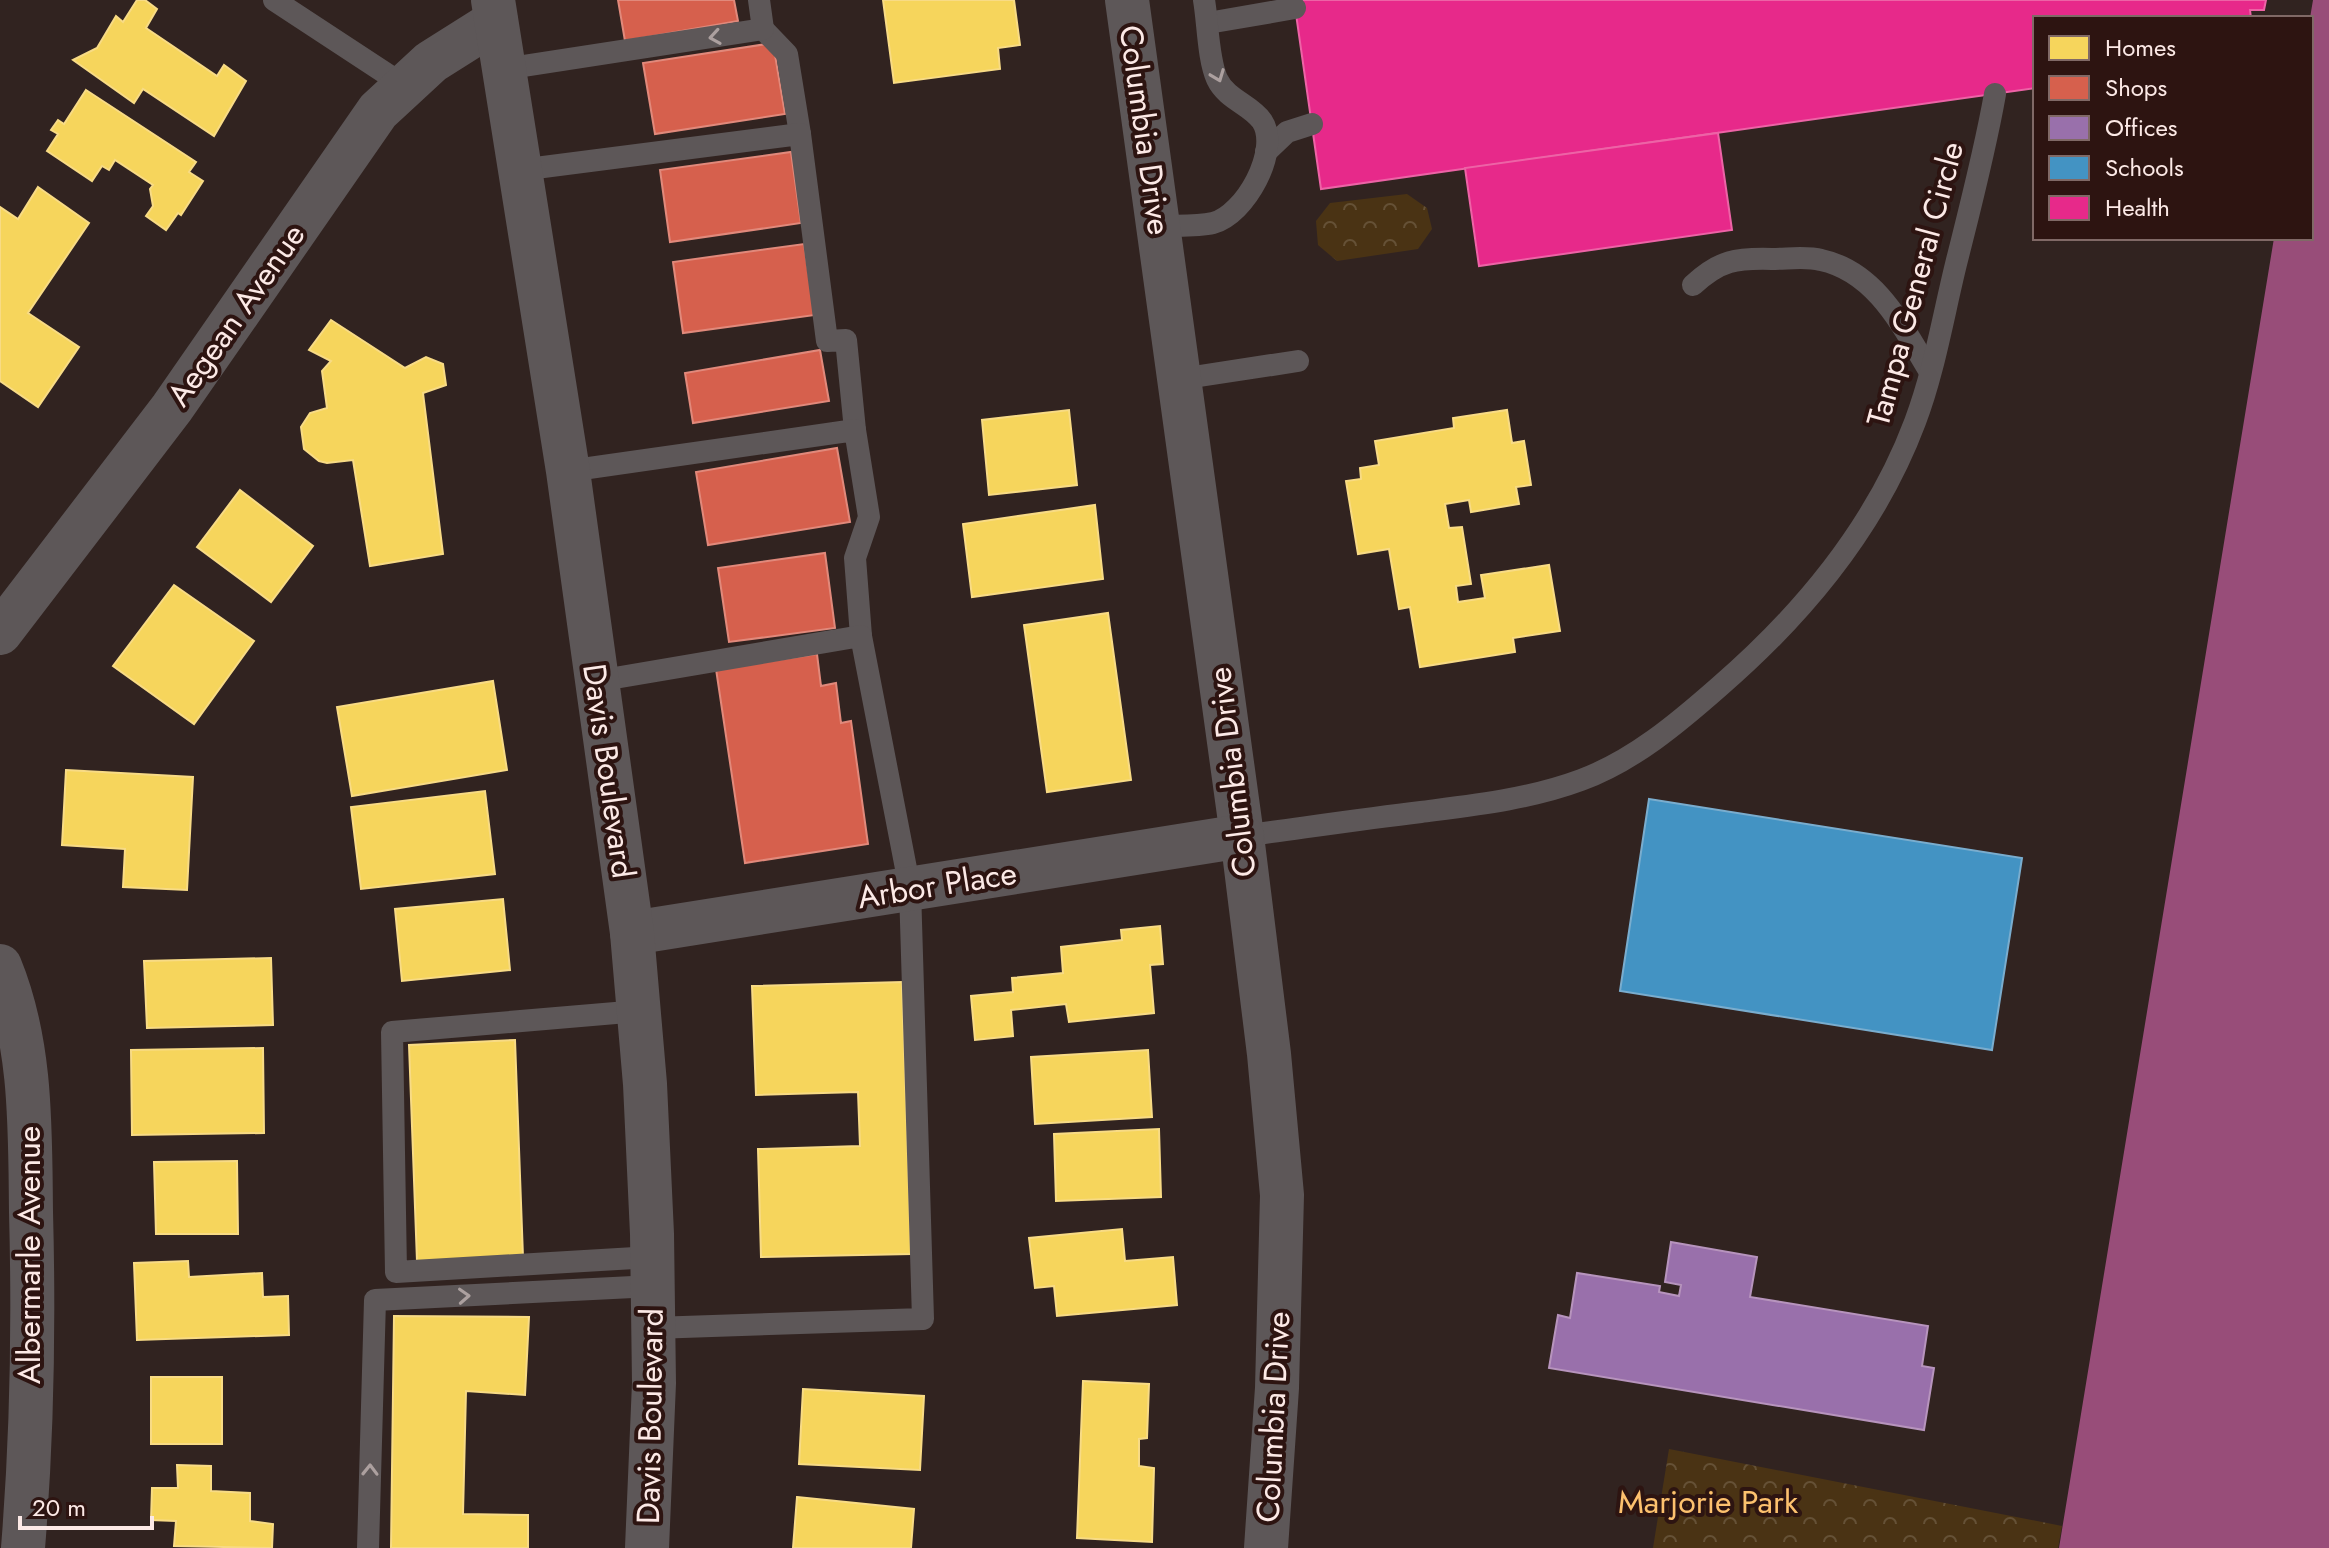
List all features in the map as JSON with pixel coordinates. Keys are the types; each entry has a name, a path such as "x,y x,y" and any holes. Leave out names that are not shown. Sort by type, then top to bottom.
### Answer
{"street":[{"name":"Columbia Drive","path":"1127,0 1242,836 1269,1054 1282,1195 1277,1388 1266,1548"},
{"name":"Aegean Avenue","path":"0,633 172,408 378,111 431,62 495,11"},
{"name":"Davis Boulevard","path":"495,11 568,471 632,933 639,1011 653,1290 654,1383 647,1548"},
{"name":"Arbor Place","path":"632,933 1242,836"},
{"name":"Albermarle Avenue","path":"0,966 11,992 29,1090 33,1305 23,1548"}],"lane":[{"path":"274,0 405,86"},
{"path":"639,1011 392,1032 396,1272 653,1290 923,1319 910,889 861,636 855,558 869,517 855,430 846,340 827,341 787,54 763,29 759,0"},
{"path":"1158,226 1213,223 1225,218 1251,192 1266,152 1267,139 1262,121 1227,94 1215,74 1204,0"},
{"path":"1208,23 1295,8"},
{"path":"504,69 763,29"},
{"name":"Tampa General Circle","path":"1242,836 1502,801 1579,781 1622,761 1701,703 1770,641 1807,600 1850,543 1891,477 1916,419 1930,372 1995,94"},
{"path":"1266,152 1287,132 1312,124"},
{"path":"520,170 800,134"},
{"path":"1693,285 1716,266 1744,258 1819,259 1840,265 1870,286 1892,310 1930,372"},
{"path":"1180,379 1298,361"},
{"path":"568,471 855,430"},
{"path":"597,681 861,636"},
{"path":"368,1548 375,1300 653,1290"}],"green space":[{"path":"1407,194 1427,208 1432,229 1418,249 1337,261 1318,245 1316,221 1330,203"},
{"name":"Marjorie Park","path":"1669,1449 2062,1526 2058,1548 1653,1548"}],"shaded area":[{"path":"2313,0 2329,0 2329,1548 2059,1548 2274,240 2313,240 2313,16 2310,16"}],"building: Homes":[{"path":"137,0 145,0 157,9 146,28 217,76 224,65 246,81 214,136 143,89 134,103 73,60 97,48 116,16 123,22"},
{"path":"883,0 1014,0 1020,45 998,48 1000,69 894,83"},
{"path":"86,90 196,162 189,172 203,181 181,215 178,213 166,230 146,216 153,206 150,189 153,185 115,160 109,170 102,166 92,181 47,151 58,134 51,130 58,120 64,124"},
{"path":"38,187 89,223 28,313 79,347 38,407 0,381 0,207 18,219"},
{"path":"331,320 405,368 426,357 443,364 446,385 423,393 443,554 370,566 353,460 327,463 319,461 304,449 301,427 310,413 327,408 322,371 331,361 309,350"},
{"path":"1069,410 1077,485 989,495 982,420"},
{"path":"1507,410 1512,443 1524,441 1531,485 1516,487 1519,504 1471,512 1469,500 1445,504 1449,528 1462,527 1471,584 1456,586 1458,602 1485,598 1481,575 1549,565 1560,631 1513,638 1515,652 1420,667 1410,607 1399,609 1389,549 1358,554 1346,481 1361,479 1360,468 1379,465 1375,441 1454,428 1453,418"},
{"path":"240,490 313,546 271,602 197,547"},
{"path":"1095,505 1103,579 972,597 963,524"},
{"path":"174,585 254,641 194,724 113,666"},
{"path":"1108,613 1131,780 1047,792 1024,625"},
{"path":"493,681 507,770 352,796 337,707"},
{"path":"66,770 193,777 187,890 123,887 125,849 62,845"},
{"path":"485,791 495,874 361,889 351,807"},
{"path":"503,899 510,970 402,981 395,909"},
{"path":"1160,926 1163,964 1150,965 1154,1013 1069,1022 1066,1004 1011,1010 1013,1036 975,1040 971,996 1013,992 1012,978 1063,973 1061,947 1122,940 1121,930"},
{"path":"271,958 273,1025 147,1028 144,961"},
{"path":"902,982 911,1254 761,1257 758,1149 860,1146 858,1092 756,1095 752,986"},
{"path":"515,1040 523,1257 417,1261 409,1045"},
{"path":"263,1048 264,1133 132,1135 131,1050"},
{"path":"1148,1050 1152,1117 1035,1124 1031,1057"},
{"path":"1159,1129 1161,1197 1056,1201 1054,1134"},
{"path":"237,1161 238,1234 156,1234 154,1162"},
{"path":"1122,1229 1125,1261 1173,1257 1177,1305 1057,1316 1054,1286 1035,1288 1029,1238"},
{"path":"188,1261 189,1277 262,1273 263,1297 288,1296 289,1335 137,1340 134,1263"},
{"path":"394,1316 529,1317 525,1395 466,1391 463,1514 528,1515 528,1548 391,1548"},
{"path":"151,1377 222,1377 222,1444 151,1444"},
{"path":"1083,1381 1149,1384 1147,1438 1139,1439 1139,1466 1154,1468 1152,1542 1077,1538"},
{"path":"803,1389 924,1396 920,1470 799,1464"},
{"path":"177,1465 211,1466 211,1491 250,1493 250,1521 273,1524 272,1548 174,1546 176,1521 151,1520 152,1488 178,1488"},
{"path":"797,1497 914,1509 911,1548 793,1548"}],"building: Shops":[{"path":"618,0 734,0 738,21 625,41"},
{"path":"773,43 785,114 655,134 643,63"},
{"path":"791,152 801,223 670,242 660,170"},
{"path":"804,244 815,315 683,333 673,262"},
{"path":"820,350 829,401 693,423 685,373"},
{"path":"837,448 850,522 708,545 696,472"},
{"path":"825,553 835,628 729,642 718,568"},
{"path":"817,654 821,686 836,683 841,723 851,721 868,844 745,863 716,669"}],"building: Offices":[{"path":"1671,1242 1757,1257 1750,1297 1928,1326 1922,1366 1934,1368 1924,1430 1549,1368 1558,1315 1570,1318 1577,1273 1660,1286 1659,1292 1679,1296 1681,1285 1665,1282"}],"building: Schools":[{"path":"1649,799 2022,858 1992,1050 1620,991"}],"building: Health":[{"path":"1294,0 2266,0 2264,10 2250,10 2251,16 2033,16 2033,88 1321,189"},
{"path":"1718,133 1732,230 1479,266 1465,168"}]}
